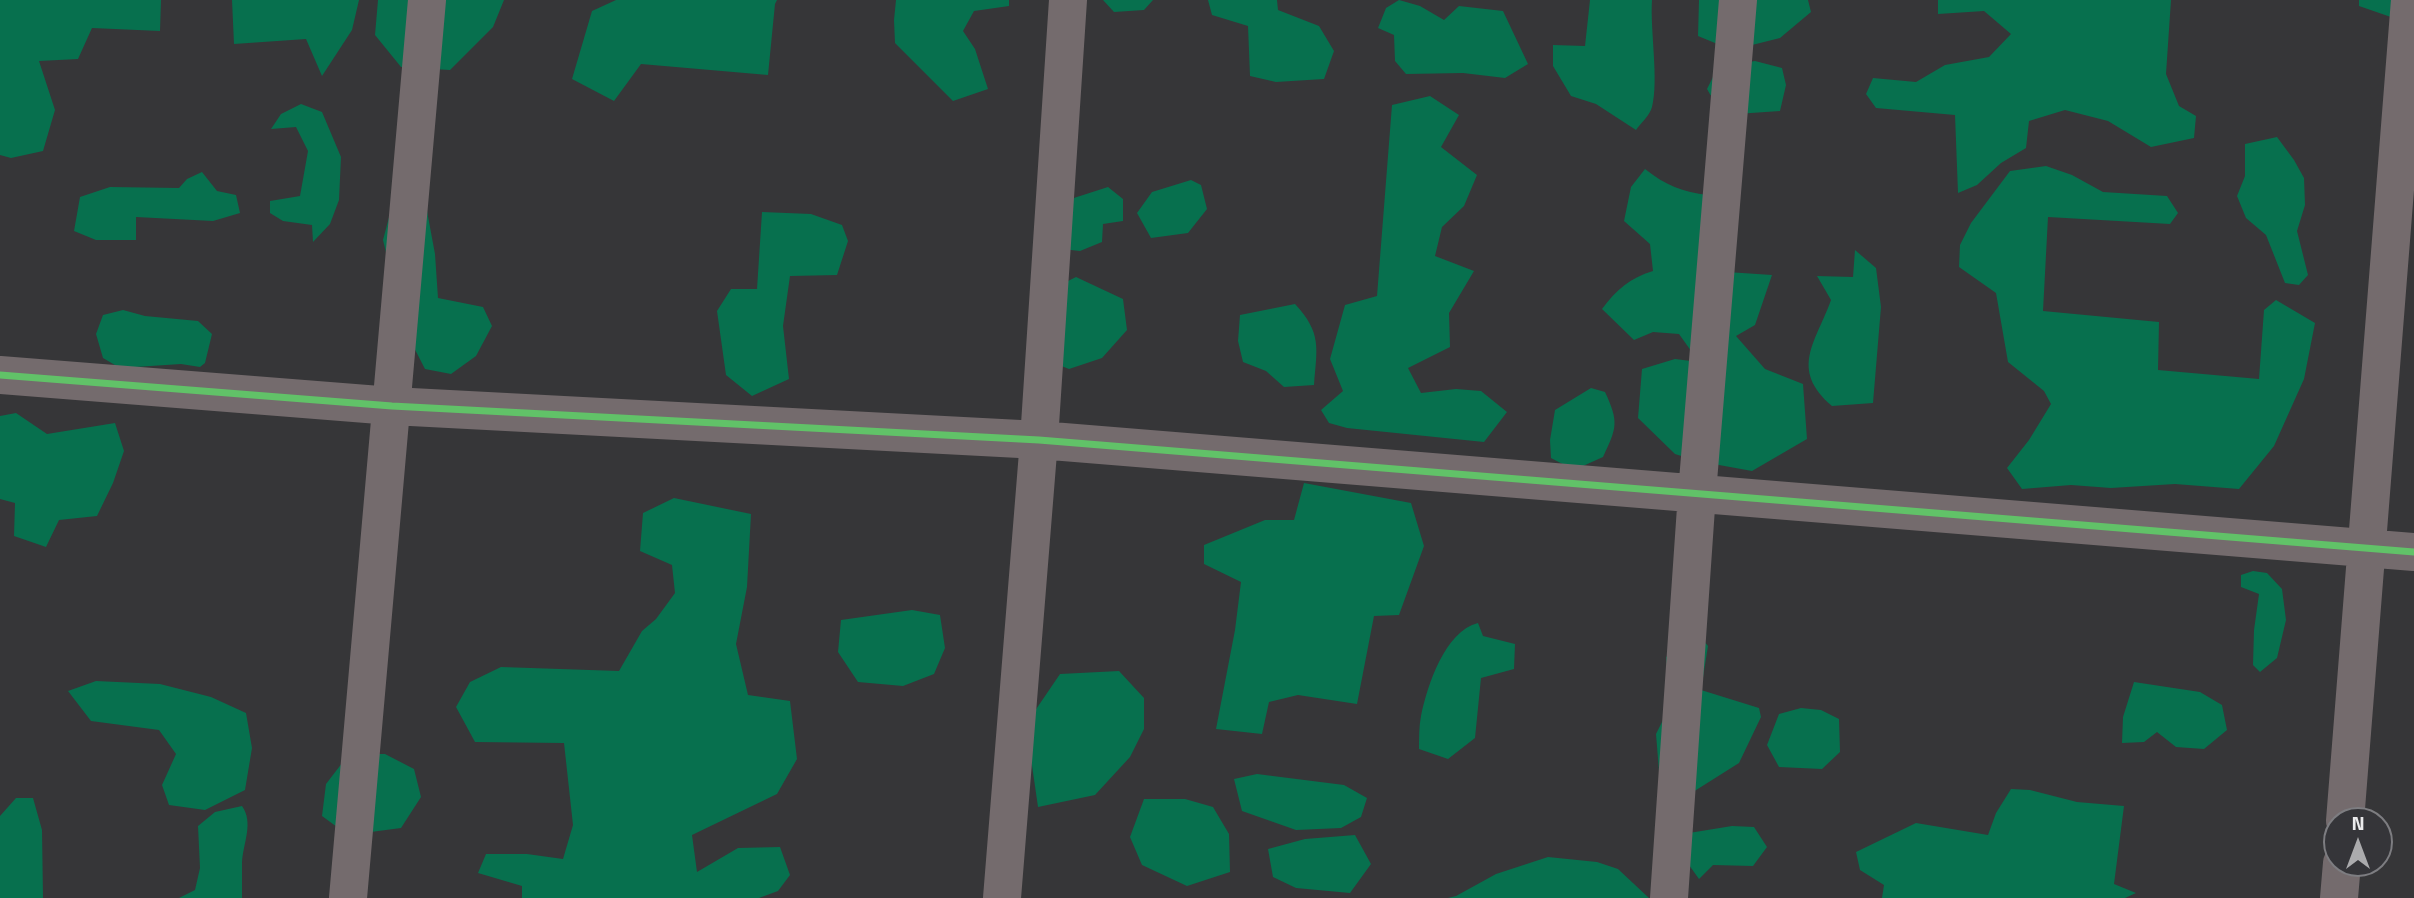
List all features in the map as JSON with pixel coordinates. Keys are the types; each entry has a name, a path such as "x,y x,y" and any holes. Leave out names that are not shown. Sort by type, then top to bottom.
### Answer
{"street":[{"path":"348,898 426,0"},
{"path":"1002,898 1039,440 1068,0"},
{"path":"1669,898 1696,493 1738,0"},
{"path":"2346,807 2410,0"},
{"path":"0,375 392,406 1039,440 2414,552"},
{"path":"2339,898 2341,877"}],"green space":[{"path":"0,0 161,0 160,31 92,28 78,59 39,61 55,110 43,151 11,158 0,155"},
{"path":"232,0 359,0 352,30 322,76 306,39 234,44"},
{"path":"378,0 504,0 493,27 450,70 401,67 375,35"},
{"path":"616,0 777,0 768,75 641,64 614,101 572,79 592,11"},
{"path":"896,0 1009,0 1009,6 974,11 963,31 975,49 988,89 953,101 895,43"},
{"path":"1103,0 1153,0 1144,10 1114,12"},
{"path":"1208,0 1277,0 1278,10 1319,26 1334,51 1324,79 1276,82 1250,76 1248,26 1212,15"},
{"path":"1399,0 1420,6 1444,20 1459,6 1503,11 1528,64 1505,78 1463,73 1406,74 1395,61 1394,35 1378,28 1386,8"},
{"path":"1590,0 1652,0 1654,96 1651,110 1636,130 1596,104 1571,96 1553,66 1553,45 1585,46"},
{"path":"1699,0 1808,0 1811,12 1780,38 1732,50 1698,36"},
{"path":"1938,0 2171,0 2166,74 2179,106 2196,116 2194,138 2151,147 2108,121 2065,110 2029,121 2026,148 2001,163 1977,185 1958,193 1955,115 1876,108 1866,94 1873,78 1916,82 1945,65 1989,57 2011,34 1984,11 1938,14"},
{"path":"2359,0 2414,0 2414,25 2359,6"},
{"path":"1755,61 1782,68 1786,85 1780,111 1722,115 1707,89 1718,67"},
{"path":"1430,96 1459,115 1441,147 1477,175 1464,206 1442,227 1435,256 1474,271 1449,313 1450,347 1408,368 1421,393 1456,389 1481,391 1507,412 1484,442 1347,428 1329,423 1321,410 1343,391 1330,359 1345,305 1377,296 1392,105"},
{"path":"301,104 322,112 341,157 339,200 330,224 313,242 312,225 283,221 270,213 270,201 300,196 308,151 296,127 271,129 281,114"},
{"path":"2277,137 2304,178 2305,205 2297,231 2308,275 2299,285 2285,283 2266,235 2246,218 2237,196 2245,176 2245,144"},
{"path":"2046,166 2072,175 2103,192 2167,196 2178,213 2170,224 2048,217 2043,311 2159,322 2158,370 2259,379 2264,310 2276,300 2315,323 2304,379 2274,446 2239,489 2175,484 2111,488 2071,485 2022,489 2007,468 2029,440 2051,404 2044,391 2008,362 1996,293 1959,267 1960,245 1971,223 2010,171"},
{"path":"1645,169 1675,187 1708,195 1727,272 1772,275 1755,325 1736,336 1765,369 1803,384 1807,439 1752,471 1675,454 1638,418 1642,369 1675,359 1699,362 1679,334 1653,332 1634,340 1602,309 1624,286 1653,271 1650,244 1624,221 1631,187"},
{"path":"202,172 217,191 236,195 240,213 213,221 136,217 136,240 96,240 74,231 80,197 110,187 179,188 187,179"},
{"path":"1191,180 1201,185 1207,209 1188,233 1151,238 1137,213 1152,192"},
{"path":"1108,187 1123,199 1123,221 1103,224 1102,242 1080,251 1062,249 1049,206"},
{"path":"392,206 427,211 435,254 438,298 483,307 492,326 476,356 451,374 425,369 405,330 383,240"},
{"path":"762,212 811,214 842,225 848,241 837,275 790,276 783,326 789,379 752,396 726,375 717,311 731,289 757,289"},
{"path":"1855,250 1876,268 1881,307 1873,403 1832,406 1819,393 1809,367 1813,342 1831,300 1817,276 1853,277"},
{"path":"1076,277 1123,299 1127,330 1102,358 1069,369 1039,357 1048,291"},
{"path":"1295,304 1314,333 1314,385 1284,387 1266,371 1243,362 1238,341 1240,315"},
{"path":"123,310 145,316 198,321 212,334 205,363 200,367 181,364 120,368 103,358 96,334 103,315"},
{"path":"1591,388 1605,392 1613,411 1613,432 1603,457 1574,470 1551,458 1550,440 1555,410"},
{"path":"16,413 47,434 115,423 124,451 113,483 97,516 59,520 46,547 14,536 15,503 0,499 0,416"},
{"path":"1304,483 1411,503 1424,546 1399,615 1374,616 1357,704 1298,695 1269,702 1262,734 1216,729 1235,630 1241,582 1204,564 1204,545 1265,520 1294,520"},
{"path":"674,498 751,514 747,587 736,644 748,695 790,701 797,759 777,794 692,835 697,872 738,848 780,847 790,875 778,891 759,898 522,898 522,886 478,873 486,854 527,854 563,859 573,825 564,743 475,742 456,707 470,682 501,667 619,671 642,631 656,619 675,593 672,565 640,551 643,513"},
{"path":"2253,571 2267,573 2282,589 2286,620 2277,658 2260,672 2253,665 2259,594 2241,587 2241,575"},
{"path":"912,610 940,615 945,648 934,674 903,686 858,682 838,652 841,620"},
{"path":"1478,623 1483,636 1515,644 1514,669 1481,678 1475,738 1448,759 1419,749 1421,716 1439,661 1456,637 1466,628"},
{"path":"1700,636 1708,646 1701,690 1759,708 1761,717 1739,763 1693,792 1659,771 1656,734 1671,704 1666,657"},
{"path":"1119,671 1144,698 1144,729 1130,757 1095,795 1038,807 1026,724 1060,674"},
{"path":"96,681 160,684 211,697 246,713 252,748 245,790 205,810 169,805 162,785 176,754 159,730 91,721 68,691"},
{"path":"2134,682 2200,692 2222,705 2227,730 2204,749 2176,747 2157,732 2144,742 2122,743 2123,717"},
{"path":"1801,708 1821,710 1839,719 1840,752 1822,769 1779,767 1767,745 1779,714"},
{"path":"349,754 385,754 414,769 421,797 401,828 348,835 322,816 326,784"},
{"path":"1257,774 1344,785 1367,798 1361,817 1341,828 1296,830 1242,811 1234,779"},
{"path":"2011,789 2030,790 2077,802 2124,806 2114,884 2136,893 2125,898 1882,898 1884,885 1860,870 1856,852 1916,823 1988,835 1996,813"},
{"path":"16,798 33,798 42,830 43,898 0,898 0,816"},
{"path":"1144,799 1185,799 1213,807 1229,834 1230,872 1187,886 1142,865 1130,837"},
{"path":"242,806 248,826 242,863 242,898 179,898 195,890 200,868 198,826 215,812"},
{"path":"1732,826 1754,827 1767,847 1753,866 1713,865 1699,879 1689,865 1689,833"},
{"path":"1355,835 1371,864 1350,893 1296,888 1273,877 1268,849 1305,839"},
{"path":"1548,857 1597,862 1618,869 1649,898 1448,898 1496,874"}],"cycle path":[{"path":"0,375 392,406 1039,440 2414,552"}]}
